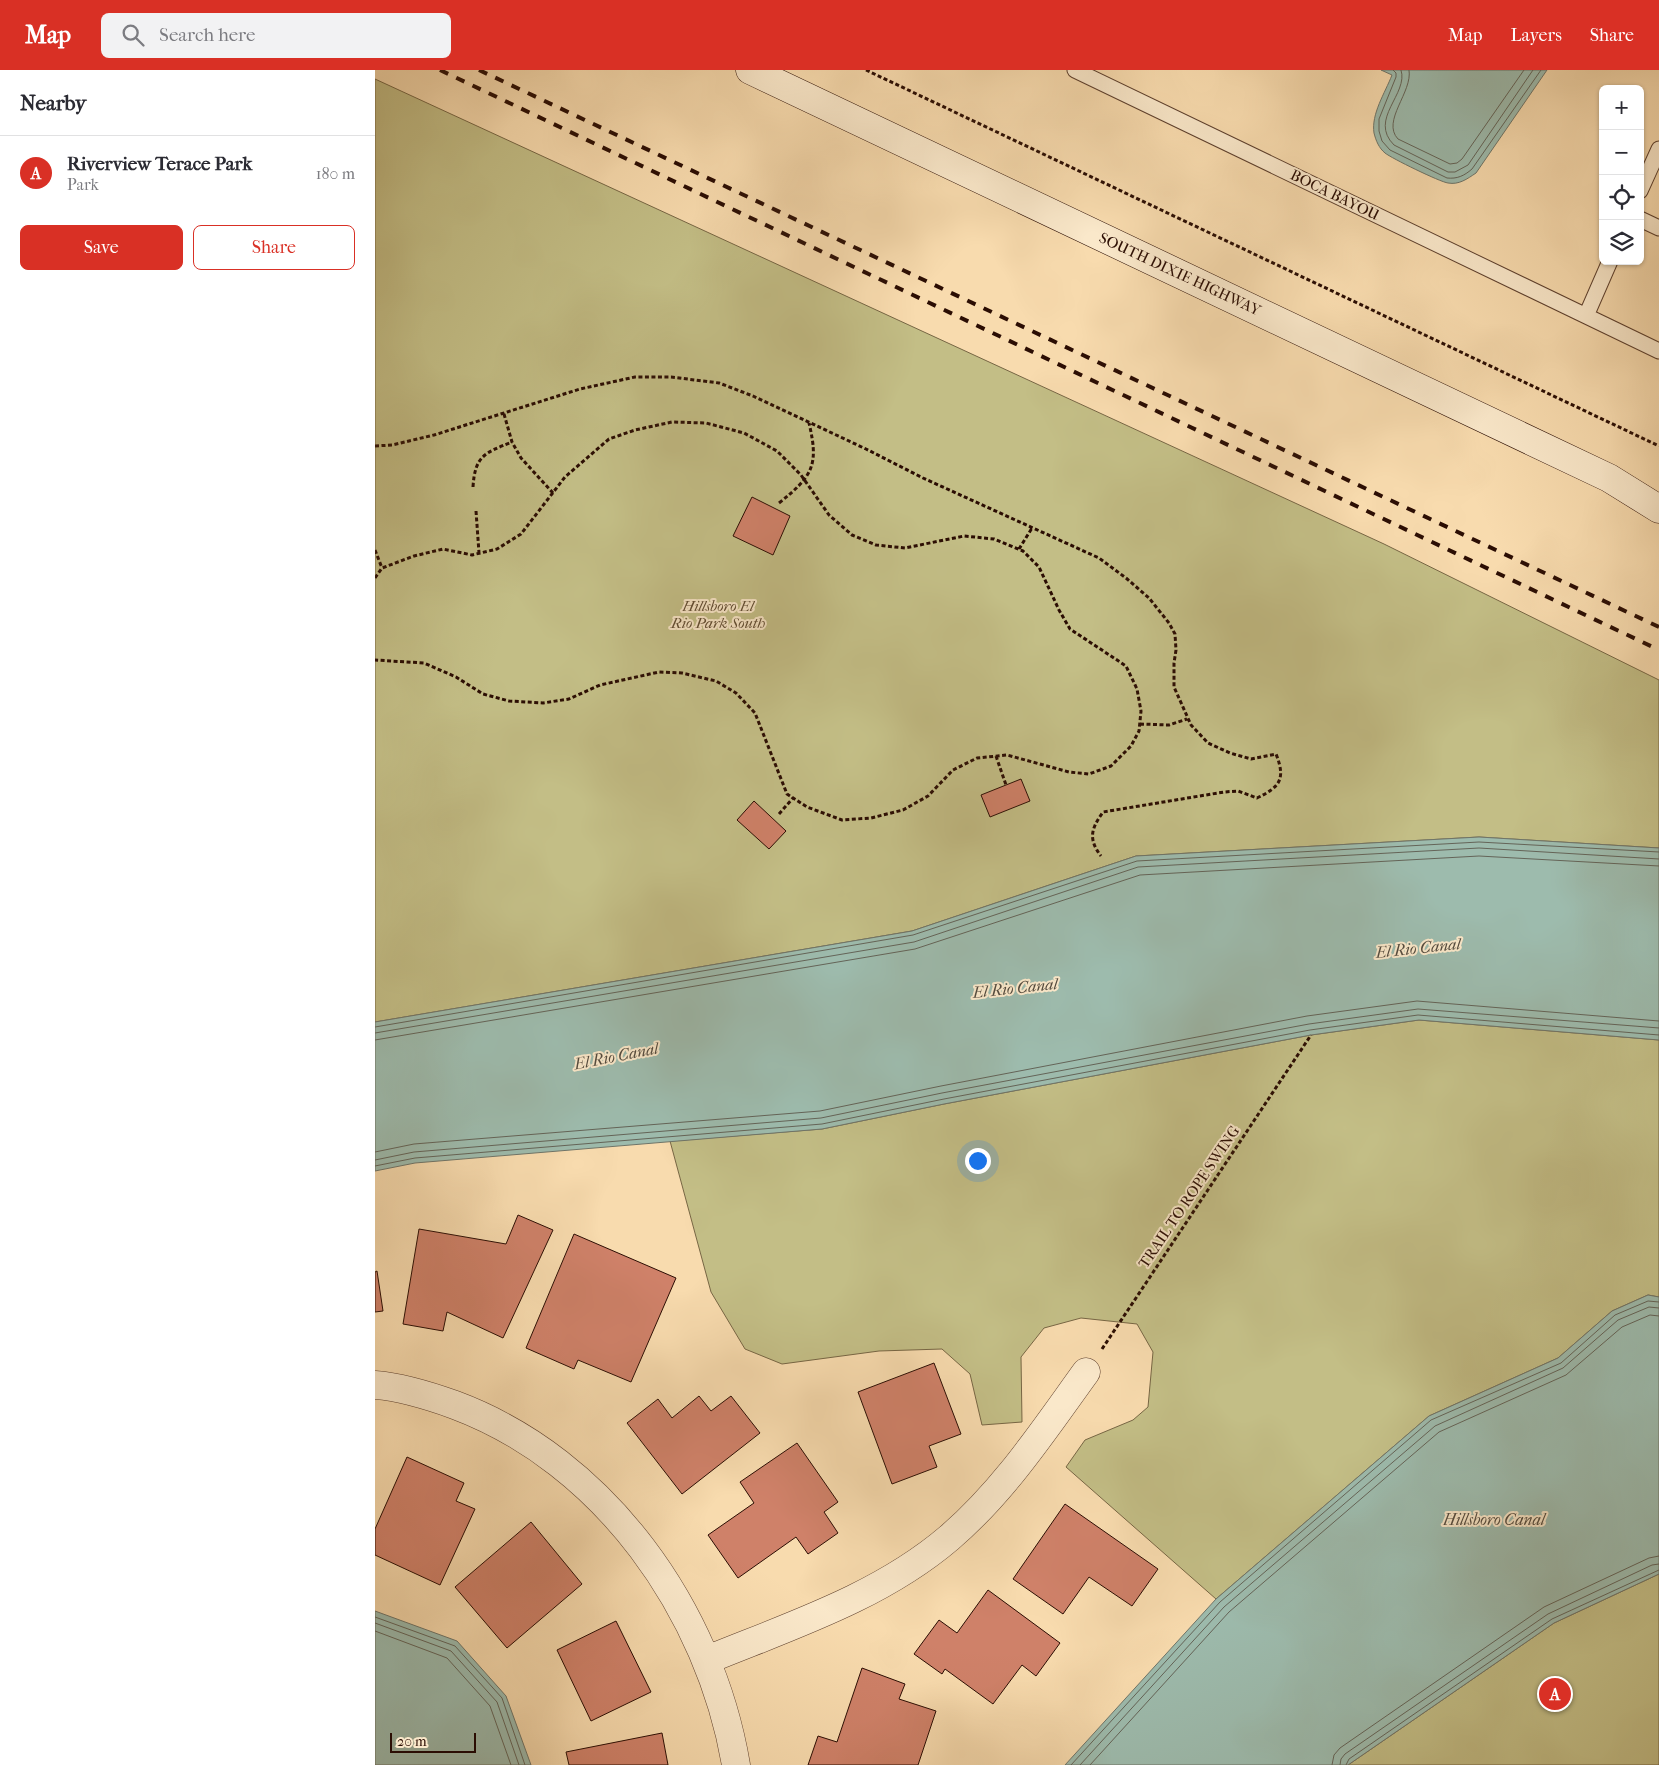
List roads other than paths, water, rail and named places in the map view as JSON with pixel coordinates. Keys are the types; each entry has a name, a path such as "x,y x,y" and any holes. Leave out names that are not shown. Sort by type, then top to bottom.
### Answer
{"main road":[{"name":"SOUTH DIXIE HIGHWAY","path":"750,70 1609,478 1659,509"},
{"name":"SOUTH DIXIE HIGHWAY","path":"1609,478 1659,494"},
{"path":"707,1660 854,1598 903,1571 949,1538 989,1500 1019,1464 1086,1372"},
{"path":"375,1385 410,1391 470,1411 498,1424 552,1458 595,1496 634,1538 667,1584 695,1634 707,1660 723,1707 736,1765"}],"lane":[{"name":"BOCA BAYOU","path":"1081,71 1659,351"},
{"path":"1644,183 1659,149"},
{"path":"1642,220 1659,228"},
{"path":"1586,316 1608,265"}],"water":[{"path":"1381,70 1547,70 1476,173 1463,181 1448,183 1405,164 1385,153 1379,147 1374,133 1375,118 1392,75"},
{"name":"El Rio Canal","path":"1479,837 1659,848 1659,1040 1419,1020 1311,1035 944,1104 822,1129 415,1163 375,1171 375,1022 912,931 1136,856"},
{"name":"Hillsboro Canal","path":"1648,1295 1659,1297 1659,1574 1554,1623 1348,1765 1065,1765 1216,1599 1429,1416 1558,1358 1612,1311"},
{"path":"375,1611 457,1641 506,1696 531,1765 375,1765"}],"railway":[{"path":"440,70 1659,650"},
{"path":"479,70 1659,627"}],"place":[{"name":"Riverview Terace Park","path":"1555,1694"}],"park label":[{"name":"Hillsboro El Rio Park South","path":"718,614"}]}
